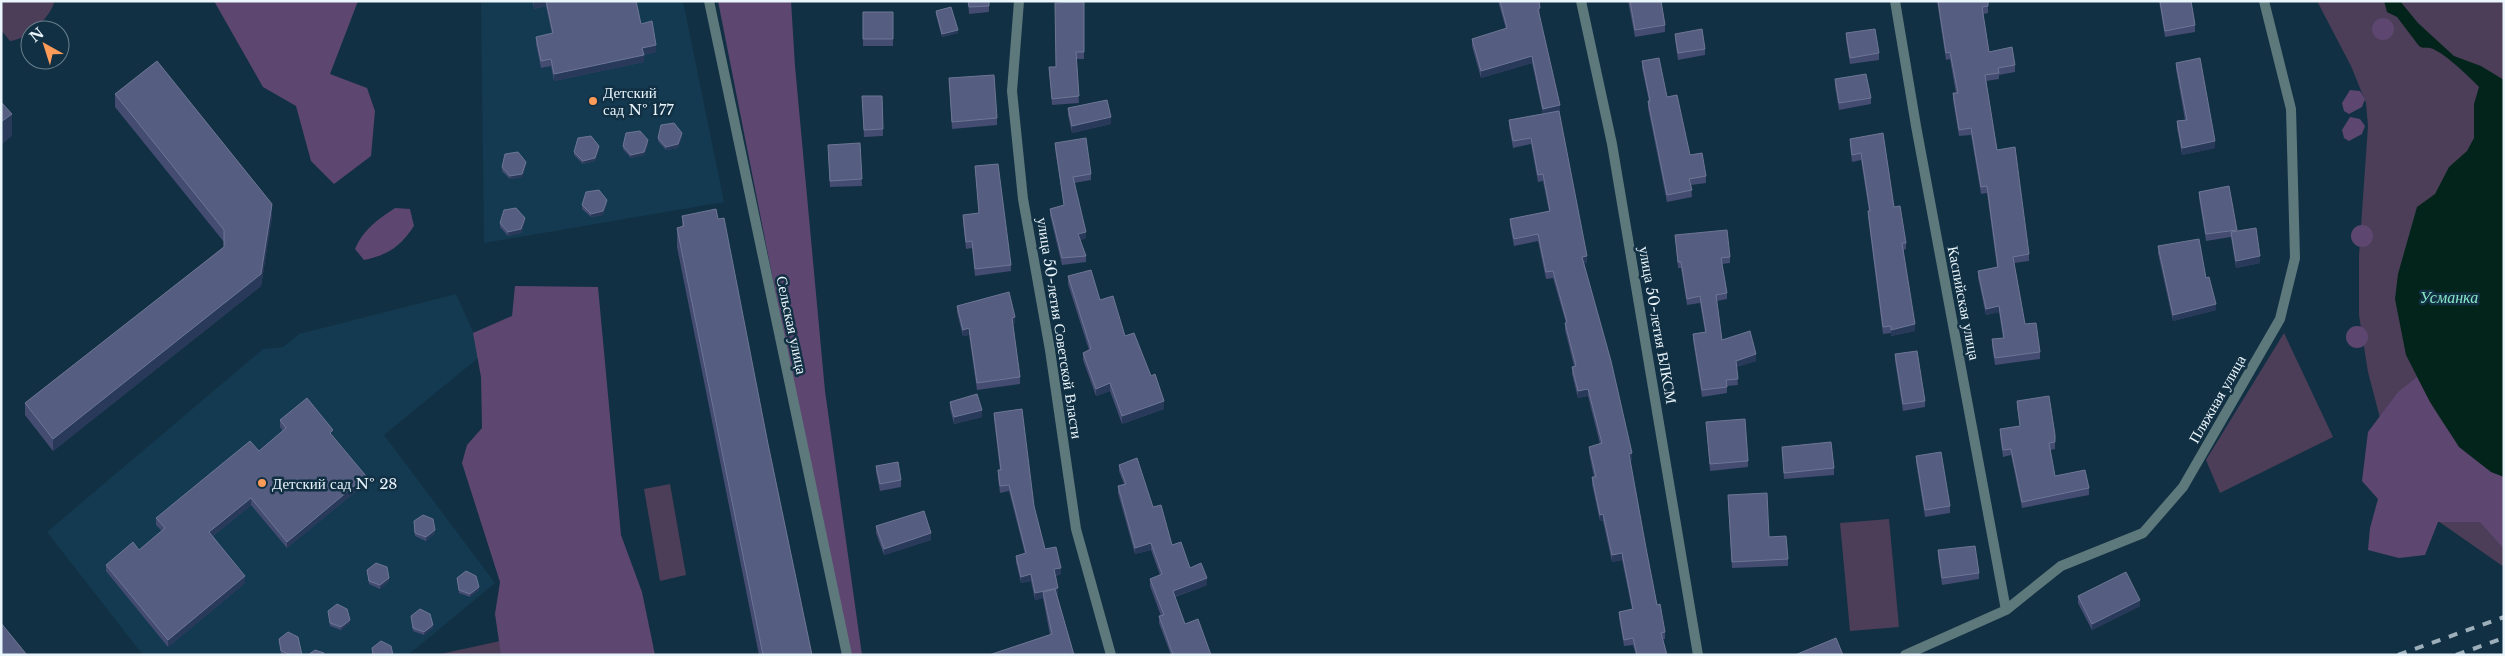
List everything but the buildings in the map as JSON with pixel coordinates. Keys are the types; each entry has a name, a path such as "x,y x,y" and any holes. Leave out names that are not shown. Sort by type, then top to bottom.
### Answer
{"street":[{"name":"Сельская улица","path":"709,1 847,655"},
{"name":"улица 50-летия Советской Власти","path":"1019,1 1012,91 1023,199 1050,350 1076,529 1111,655"},
{"name":"улица 50-летия ВЛКСМ","path":"1581,1 1614,154 1698,655"},
{"name":"Каспийская улица","path":"1895,1 1916,126 2006,610"},
{"name":"Пляжная улица","path":"1905,655 2006,610 2061,566 2143,533 2183,487 2280,319 2295,258 2290,109 2264,1"}],"shaded area":[{"path":"1,1 52,1 54,3 44,20 20,20 20,38 10,41 1,30"},
{"path":"214,1 358,1 330,74 367,88 375,111 371,156 334,184 311,161 296,106 263,87"},
{"name":"Детский сад № 177","path":"481,1 683,1 724,202 484,243"},
{"path":"718,1 791,1 795,66 825,391 862,655 847,655"},
{"path":"2317,1 2504,1 2504,567 2438,521 2386,441 2368,372 2359,315 2359,255 2368,126 2366,103 2351,66"},
{"path":"2383,18 2391,21 2394,29 2391,37 2383,40 2375,37 2372,29 2375,21"},
{"path":"2350,90 2360,91 2365,99 2362,107 2349,114 2344,111 2342,103"},
{"path":"2350,117 2360,119 2365,126 2362,134 2349,141 2344,138 2342,130"},
{"path":"395,208 410,209 414,226 393,249 380,256 364,260 355,249 359,242 372,226"},
{"path":"2362,225 2370,228 2373,236 2370,244 2362,247 2354,244 2351,236 2354,228"},
{"path":"515,286 598,287 621,535 642,592 655,655 501,655 495,614 500,582 462,463 467,445 482,428 481,377 473,333 512,316"},
{"name":"Детский сад № 28","path":"456,294 483,354 384,435 495,583 408,655 143,655 47,532 263,349 283,347 299,334"},
{"path":"2357,326 2365,329 2368,337 2365,345 2357,348 2349,345 2346,337 2349,329"},
{"path":"2284,333 2333,437 2220,493 2206,460"},
{"path":"2417,377 2442,422 2463,448 2488,469 2504,477 2504,549 2480,522 2438,522 2425,555 2399,558 2368,550 2370,528 2378,499 2362,481 2368,432 2398,392"},
{"path":"670,484 686,575 660,581 644,489"},
{"path":"1889,519 1899,627 1850,631 1840,523"},
{"path":"500,641 503,655 436,655"}],"water":[{"name":"Усманка","path":"2384,1 2400,1 2418,23 2454,56 2481,66 2504,80 2504,477 2491,472 2459,447 2430,402 2406,355 2395,299 2398,274 2417,207 2435,194 2449,167 2467,151 2474,138 2474,104 2479,87 2442,54 2430,48 2419,46 2397,17 2387,12"}],"railway":[{"path":"2398,655 2504,617"},
{"path":"2456,655 2504,638"}],"place":[{"name":"Детский сад № 177","path":"593,101"},
{"name":"Детский сад № 28","path":"262,483"}]}
